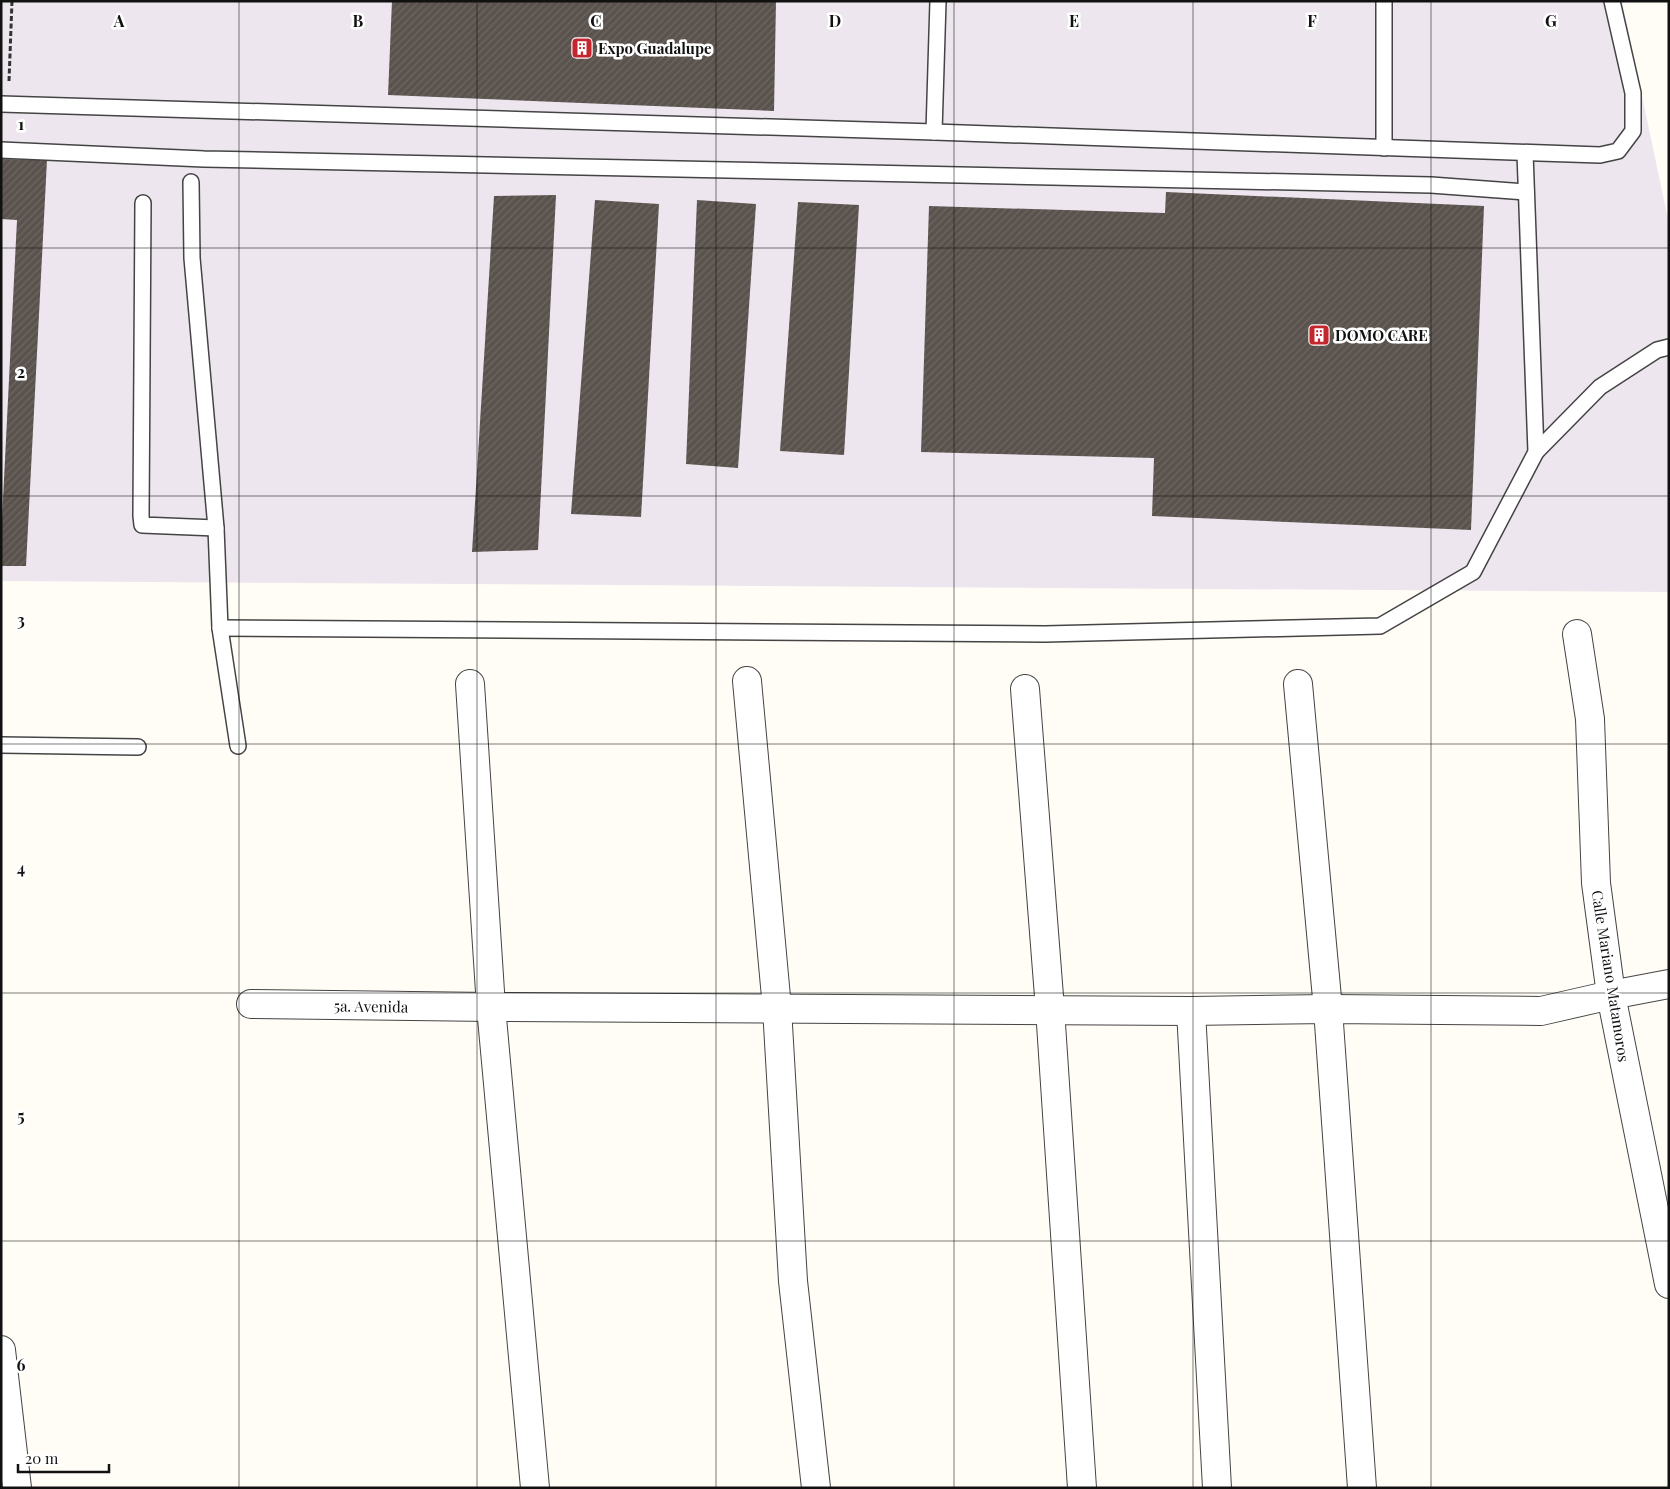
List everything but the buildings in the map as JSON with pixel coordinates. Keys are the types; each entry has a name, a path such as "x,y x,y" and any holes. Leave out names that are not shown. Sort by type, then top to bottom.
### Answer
{"street":[{"name":"Calle Mariano Matamoros","path":"1577,634 1590,719 1596,883 1610,995 1669,1284"},
{"path":"747,681 777,1008 793,1281 816,1488"},
{"path":"470,684 492,1007 535,1488"},
{"path":"1298,684 1328,1009 1362,1488"},
{"path":"1025,689 1050,1009 1082,1488"},
{"name":"5a. Avenida","path":"250,1004 1191,1011 1328,1009 1541,1011 1669,984"},
{"path":"1191,1011 1205,1298 1217,1488"},
{"path":"1,1350 17,1488"}],"lane":[{"path":"934,132 938,1"},
{"path":"1384,1 1384,148"},
{"path":"4,104 934,132 1600,155 1618,151 1633,131 1633,93 1612,1"},
{"path":"1,150 214,159 1430,185 1526,192"},
{"path":"1525,153 1536,452"},
{"path":"191,182 192,258 216,528 220,628 238,746"},
{"path":"143,203 142,525 216,528"},
{"path":"220,628 1045,634 1380,626 1472,572 1536,452 1600,387 1657,350 1669,347"},
{"path":"1,745 138,746"}],"path":[{"path":"4,104 12,1"}],"shaded area":[{"name":"Expo Guadalupe","path":"1,1 1622,1 1669,224 1669,592 1,581"}],"place":[{"name":"Expo Guadalupe","path":"582,48"},
{"name":"DOMO CARE","path":"1319,335"}]}
